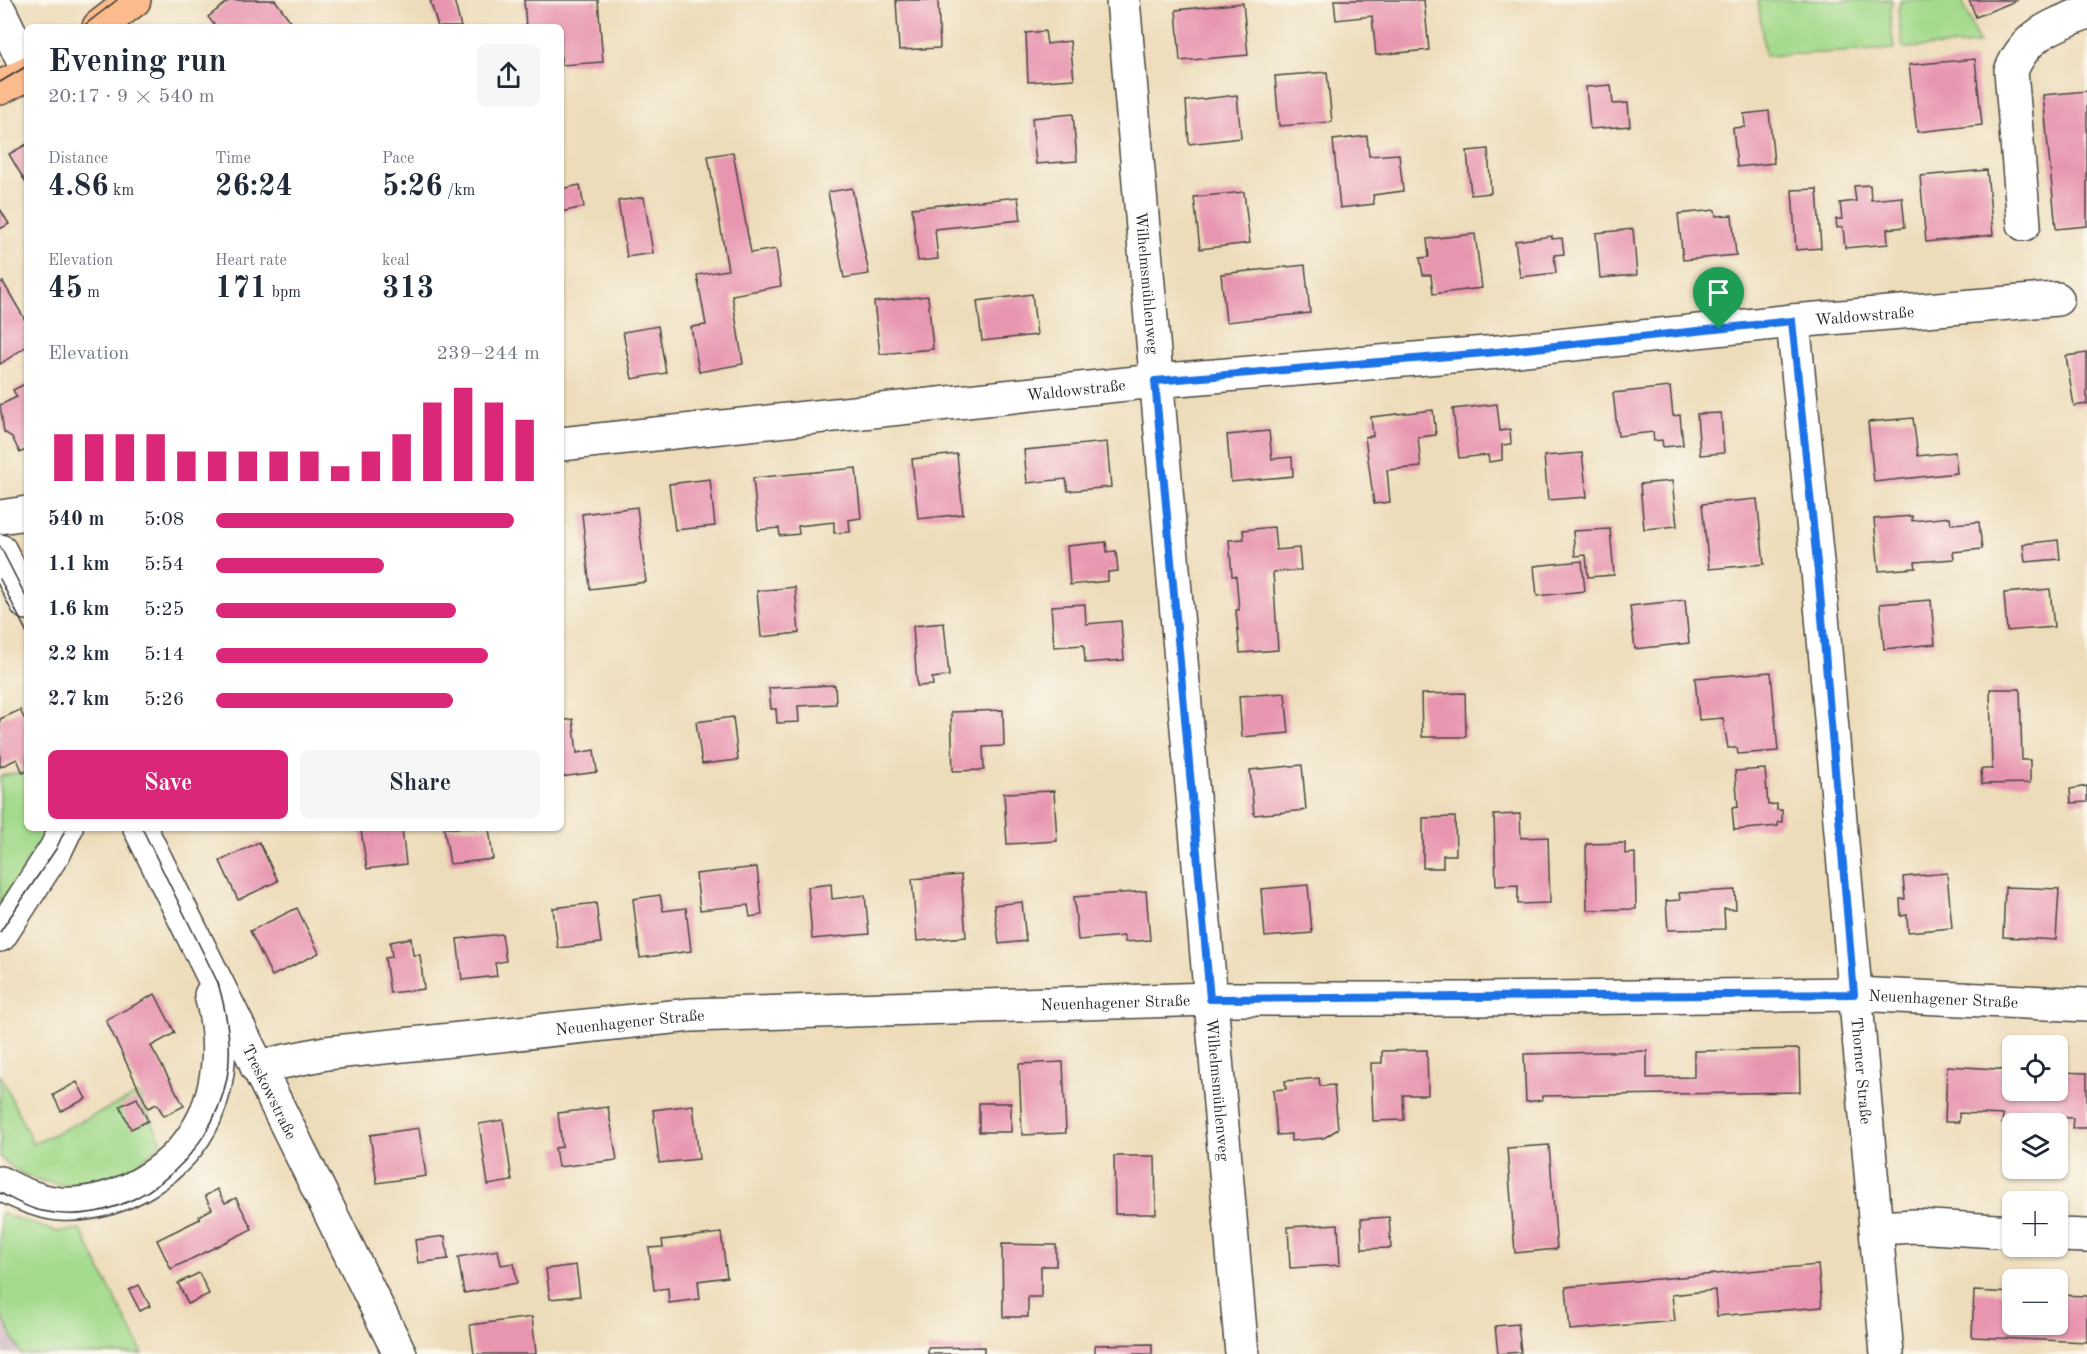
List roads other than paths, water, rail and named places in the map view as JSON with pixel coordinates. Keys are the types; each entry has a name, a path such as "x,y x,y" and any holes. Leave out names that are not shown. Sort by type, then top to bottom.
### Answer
{"main road":[{"path":"103,24 134,0"},
{"path":"0,88 24,76"}],"street":[{"name":"Wilhelmsmühlenweg","path":"1123,0 1242,1354"},
{"path":"0,12 24,63"},
{"path":"2024,224 2011,70 2019,51 2032,37 2087,12"},
{"name":"Waldowstraße","path":"564,444 1155,381 1497,352 1792,321 2057,299"},
{"name":"Thorner Straße","path":"1792,321 1819,582 1887,1354"},
{"path":"0,517 24,513"},
{"path":"0,550 24,597"},
{"path":"0,935 56,849 65,831"},
{"name":"Treskowstraße","path":"141,831 400,1354"},
{"path":"0,1183 18,1192 51,1203 91,1202 115,1195 146,1180 174,1160 190,1140 204,1117 213,1093 219,1040 213,1002 185,919"},
{"name":"Neuenhagener Straße","path":"257,1067 326,1053 691,1015 1210,999 1854,994 2087,1005"},
{"path":"1876,1228 1915,1226 2002,1231"},
{"path":"2068,1235 2087,1236"}],"tram line":[{"path":"86,24 117,0"},
{"path":"0,82 24,68"},
{"path":"0,546 24,593"},
{"path":"0,579 24,627"},
{"path":"0,932 56,849 65,831"},
{"path":"0,1193 36,1210 74,1214 105,1210 134,1199 161,1182 184,1161 203,1136 218,1108 229,1066 228,1030 218,983 143,831"}]}
